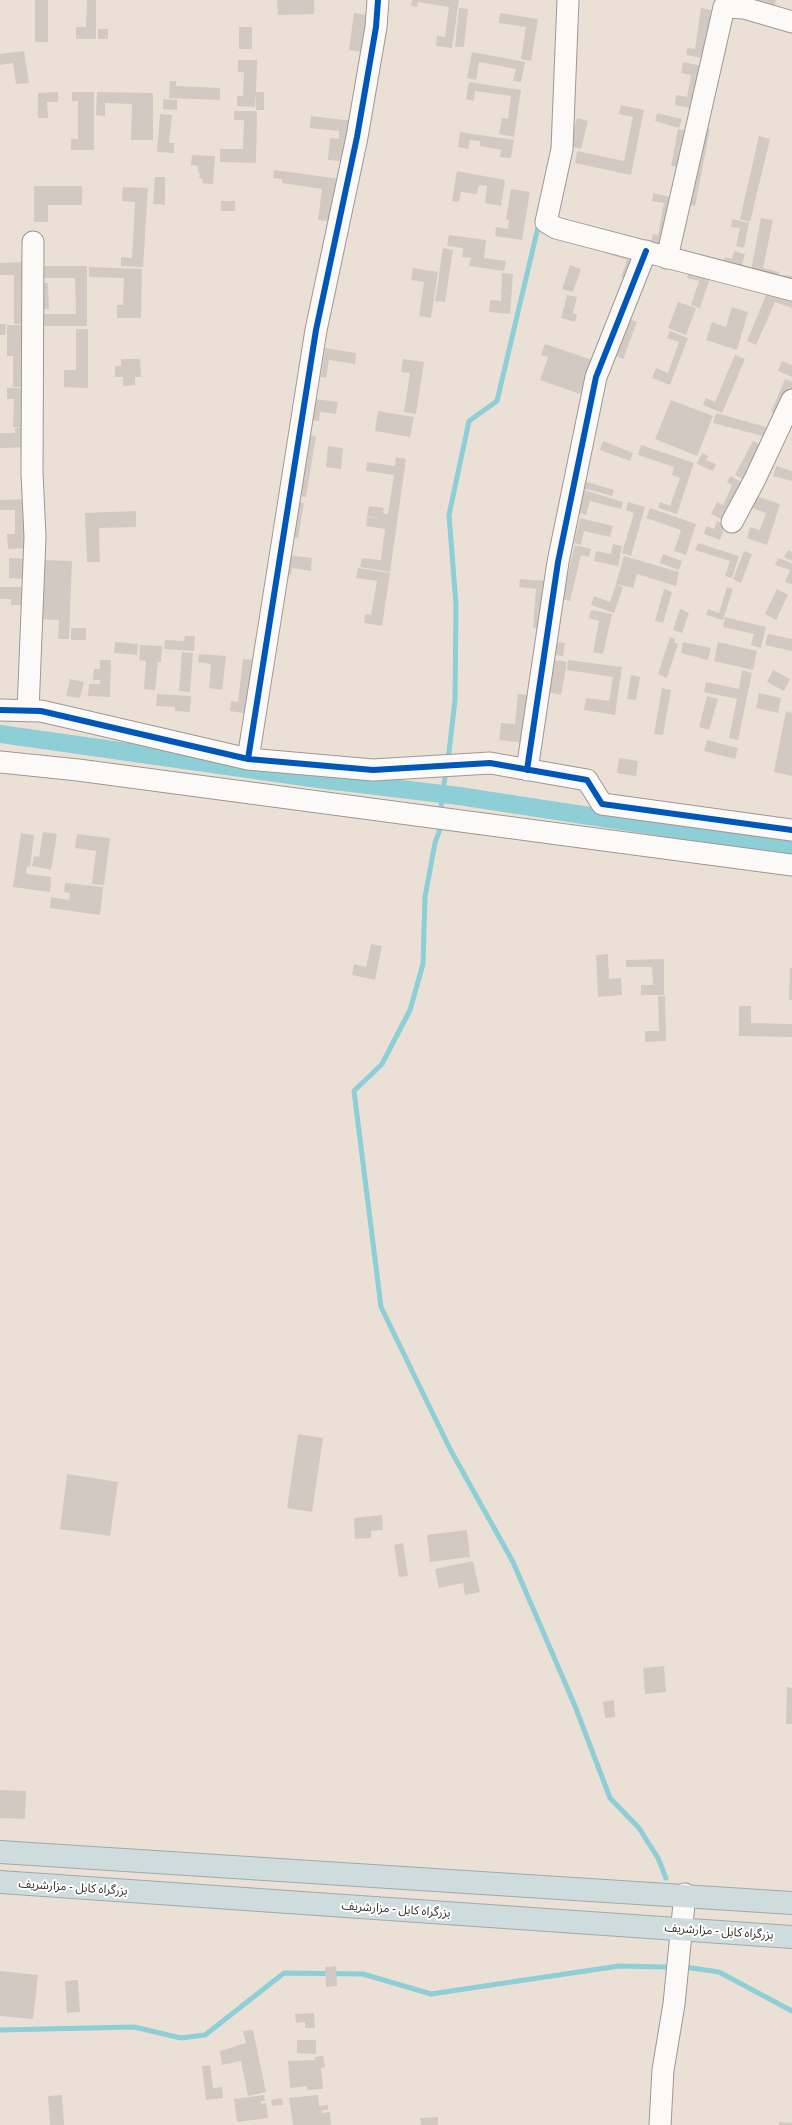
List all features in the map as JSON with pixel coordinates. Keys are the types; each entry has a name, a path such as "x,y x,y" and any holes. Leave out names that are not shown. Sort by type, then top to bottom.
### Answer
{"highway":[{"path":"0,1852 168,1864 685,1894 792,1902"},
{"name":"بزرگراه کابل - مزارشریف","path":"0,1882 792,1937"}],"street":[{"path":"248,759 316,330 357,137 376,27 378,0"},
{"path":"568,0 562,149 546,222 556,228 792,290"},
{"path":"667,258 724,7 744,8 792,22"},
{"path":"28,711 35,537 32,473 33,242"},
{"path":"527,770 558,562 596,378 646,251"},
{"path":"732,522 755,479 792,400"},
{"path":"0,710 41,711 248,759 373,770 490,763 587,780 602,804 792,830"},
{"path":"0,762 86,771 792,865"},
{"path":"660,2125 663,2070 674,2004 685,1894"}],"building":[{"path":"35,0 48,0 48,42 35,42"},
{"path":"87,0 96,0 96,39 76,39 76,27 86,27"},
{"path":"277,0 314,0 314,14 278,15"},
{"path":"412,0 459,0 452,48 436,46 437,36 445,37 449,7 418,2 417,7 411,6"},
{"path":"757,0 776,0 773,11 755,6"},
{"path":"459,8 468,9 464,47 455,47"},
{"path":"701,8 711,10 704,58 686,55 687,48 695,49"},
{"path":"354,13 372,16 367,53 349,50"},
{"path":"500,13 538,19 531,61 521,59 526,27 499,23"},
{"path":"239,27 252,27 252,49 239,49"},
{"path":"98,29 108,29 108,39 98,39"},
{"path":"24,51 29,83 16,84 13,63 0,65 0,54"},
{"path":"472,52 525,62 521,82 513,81 516,69 479,62 476,80 467,78"},
{"path":"238,60 257,60 256,92 264,92 264,110 256,110 256,93 255,107 237,106 237,96 243,96 244,72 238,72"},
{"path":"683,62 702,66 694,109 675,105 676,95 687,97 691,75 681,73"},
{"path":"170,81 176,81 176,86 220,88 220,100 169,98"},
{"path":"469,82 521,90 514,137 499,134 502,118 508,119 511,96 475,91 474,101 466,99"},
{"path":"58,92 58,102 47,102 48,118 38,118 38,93"},
{"path":"72,92 94,92 94,150 71,150 71,139 78,139 78,101 72,101"},
{"path":"97,92 153,93 153,140 131,140 132,104 105,103 105,116 96,115"},
{"path":"163,99 177,100 177,110 163,109"},
{"path":"621,105 644,110 631,175 575,163 577,151 624,161 633,117 619,114"},
{"path":"234,111 257,111 256,163 220,162 220,149 243,149 244,120 234,120"},
{"path":"657,113 682,119 679,128 655,121"},
{"path":"160,114 172,115 169,143 174,143 174,153 157,152"},
{"path":"311,116 353,121 348,162 328,160 330,138 339,139 339,131 310,128"},
{"path":"577,118 588,121 581,149 570,146"},
{"path":"700,127 710,129 695,206 686,204"},
{"path":"678,129 688,131 682,168 671,166"},
{"path":"460,132 514,140 511,158 500,157 501,150 480,146 480,141 470,140 468,149 458,147"},
{"path":"759,136 770,139 750,222 740,219"},
{"path":"192,155 215,156 213,184 202,183 203,179 199,178 200,173 198,173 198,166 191,165"},
{"path":"274,170 341,179 336,222 318,220 322,189 282,183 282,179 273,178"},
{"path":"457,171 505,180 501,206 485,203 487,186 479,185 477,194 461,192 459,202 452,201"},
{"path":"155,177 165,177 165,205 153,204"},
{"path":"34,186 82,186 82,205 48,205 48,222 34,222"},
{"path":"123,187 148,188 143,267 121,266 121,257 132,258 135,202 122,201"},
{"path":"511,189 530,192 522,240 495,236 496,227 508,229 509,220 506,219"},
{"path":"653,193 676,198 666,247 651,244 653,234 658,235 664,203 652,201"},
{"path":"221,201 235,201 235,211 221,211"},
{"path":"761,218 773,220 763,268 779,272 777,281 750,275"},
{"path":"732,219 749,223 744,248 736,246 740,228 731,227"},
{"path":"449,235 486,240 484,258 506,261 504,271 469,266 471,258 462,257 463,248 447,246"},
{"path":"608,242 641,253 633,281 621,277 627,260 605,253"},
{"path":"443,248 453,250 445,302 435,301"},
{"path":"734,251 745,254 740,273 721,268 725,257 732,259"},
{"path":"26,262 27,324 14,324 14,275 0,275 0,263"},
{"path":"570,265 581,269 573,292 562,289"},
{"path":"38,266 87,266 87,326 38,326 38,314 76,314 75,278 38,278"},
{"path":"89,267 142,269 141,318 117,318 117,305 123,305 124,278 89,277"},
{"path":"413,268 438,272 431,318 419,316 424,282 411,280"},
{"path":"690,269 711,275 700,308 691,305 699,281 687,278"},
{"path":"502,273 513,274 510,314 489,312 490,300 501,301"},
{"path":"783,275 792,276 792,289 781,287"},
{"path":"36,283 48,283 49,309 37,310"},
{"path":"768,290 792,294 792,308 775,302 756,345 747,341"},
{"path":"567,295 577,297 573,313 577,314 575,322 561,318"},
{"path":"678,302 696,308 686,335 668,328"},
{"path":"732,307 748,312 737,350 706,340 712,322 726,327"},
{"path":"627,318 637,322 623,359 613,355"},
{"path":"0,324 6,324 5,335 0,335"},
{"path":"7,325 27,325 27,387 13,387 13,356 7,356"},
{"path":"76,329 88,329 88,388 64,387 64,370 76,370"},
{"path":"670,331 688,338 670,385 652,378 656,368 668,373 679,342 667,338"},
{"path":"545,344 592,360 580,394 540,380 548,357 541,355"},
{"path":"325,348 356,353 355,364 329,360 326,378 321,377"},
{"path":"735,355 745,359 722,413 703,405 706,398 715,402"},
{"path":"121,359 140,359 141,377 135,377 135,385 123,386 123,377 115,377 115,366 121,366"},
{"path":"403,359 424,362 416,414 404,412 410,373 401,372"},
{"path":"782,361 792,365 792,377 778,371"},
{"path":"785,379 792,382 792,390 781,416 771,412"},
{"path":"7,388 26,388 26,428 13,427 14,399 7,399"},
{"path":"315,399 338,402 336,414 320,412 319,421 312,420"},
{"path":"671,400 713,416 697,456 655,439"},
{"path":"378,411 414,417 410,437 375,431"},
{"path":"716,413 773,429 770,438 713,423"},
{"path":"15,428 28,428 29,447 0,448 0,433 15,433"},
{"path":"305,435 316,436 306,497 295,495"},
{"path":"603,441 633,453 630,461 600,450"},
{"path":"753,441 767,448 749,482 735,475"},
{"path":"641,445 694,463 677,514 658,508 660,502 670,506 680,478 672,475 674,467 638,455"},
{"path":"328,446 343,448 341,469 326,467"},
{"path":"702,453 708,456 706,460 716,464 713,471 697,464"},
{"path":"396,457 406,459 390,572 360,567 362,558 381,560 385,529 366,526 367,517 382,519 367,516 369,506 384,508 383,513 388,514 394,475 366,471 367,462 395,466"},
{"path":"776,466 792,471 792,481 773,476"},
{"path":"730,476 746,484 728,522 711,514 717,502 723,505 732,485 727,482"},
{"path":"584,481 614,490 612,496 582,488"},
{"path":"584,490 623,502 621,509 590,501 586,515 578,512"},
{"path":"753,495 780,504 767,545 747,538 750,527 760,530 766,513 749,507"},
{"path":"26,499 27,548 8,549 7,534 15,534 15,510 0,510 0,500"},
{"path":"296,502 304,503 298,538 289,536"},
{"path":"628,502 645,507 631,556 622,553 634,513 626,510"},
{"path":"650,508 696,524 686,555 674,551 681,530 646,518"},
{"path":"136,511 136,527 99,528 100,562 87,562 85,513"},
{"path":"580,518 613,526 610,537 584,531 581,545 574,543"},
{"path":"717,521 726,525 720,540 704,534 706,526 714,529"},
{"path":"698,543 739,556 732,578 725,576 730,561 695,550"},
{"path":"613,544 622,546 618,566 594,561 596,551 611,554"},
{"path":"575,545 591,549 589,557 581,555 570,601 562,599"},
{"path":"788,550 792,552 792,561 784,557"},
{"path":"744,551 752,554 741,583 733,579"},
{"path":"663,554 682,561 679,570 660,563"},
{"path":"287,555 312,558 311,571 292,568 291,575 284,574"},
{"path":"624,556 679,572 676,586 637,574 633,588 616,584"},
{"path":"9,558 27,559 26,579 9,578"},
{"path":"778,558 792,563 792,584 785,582 790,570 775,565"},
{"path":"38,560 72,561 69,639 58,639 59,620 36,619"},
{"path":"358,568 390,573 382,626 364,623 365,614 371,615 377,581 356,578"},
{"path":"520,579 546,581 542,628 533,628 536,589 519,587"},
{"path":"616,584 623,587 614,613 591,605 594,596 610,602"},
{"path":"0,587 26,587 26,605 11,605 11,599 0,599"},
{"path":"727,587 733,589 723,620 706,615 708,609 719,613"},
{"path":"664,589 672,592 663,623 655,621"},
{"path":"777,589 788,595 776,620 765,614"},
{"path":"680,609 689,613 682,633 673,630"},
{"path":"591,610 612,614 603,654 593,652 599,621 589,618"},
{"path":"725,617 766,627 761,648 751,645 754,634 723,627"},
{"path":"71,628 86,628 86,640 71,640"},
{"path":"768,634 792,639 792,651 765,645"},
{"path":"185,636 195,636 194,651 164,649 165,640 184,641"},
{"path":"670,637 675,639 674,642 678,644 667,678 658,674"},
{"path":"115,642 138,644 137,655 114,653"},
{"path":"555,642 565,643 563,656 553,655"},
{"path":"683,642 711,648 708,660 681,653"},
{"path":"718,642 757,651 753,670 714,661"},
{"path":"140,645 162,646 161,662 158,662 155,690 144,689 146,661 139,660"},
{"path":"182,652 193,653 190,692 179,691"},
{"path":"199,654 226,656 222,690 209,688 211,664 198,662"},
{"path":"243,659 255,660 249,714 230,711 231,701 238,702"},
{"path":"100,660 111,660 110,697 88,696 89,684 100,684 100,680 93,680 94,669 100,669"},
{"path":"554,660 567,662 561,695 548,692"},
{"path":"568,660 622,667 615,715 584,710 586,698 609,701 613,677 567,670"},
{"path":"742,670 752,673 738,740 729,738 737,699 704,692 706,682 739,689"},
{"path":"773,670 790,679 784,691 767,682"},
{"path":"631,675 640,677 636,700 627,699"},
{"path":"70,679 84,682 80,698 66,696"},
{"path":"662,688 671,690 663,735 654,734"},
{"path":"759,693 781,698 778,713 756,708"},
{"path":"157,694 191,696 190,712 175,711 175,707 156,706"},
{"path":"518,694 529,695 525,743 499,740 501,723 515,724"},
{"path":"707,696 718,699 709,730 699,727"},
{"path":"786,711 792,713 792,776 774,772"},
{"path":"707,740 738,748 735,759 704,751"},
{"path":"619,758 638,761 636,776 617,773"},
{"path":"43,832 57,834 51,870 32,866 34,856 39,857"},
{"path":"21,833 34,835 30,867 27,866 26,874 51,877 50,892 13,887"},
{"path":"77,834 110,838 104,885 92,884 96,851 75,848"},
{"path":"65,883 103,887 100,915 50,908 51,897 69,900 70,893 64,892"},
{"path":"371,944 382,946 375,980 352,975 354,964 366,967"},
{"path":"608,954 609,979 621,978 622,995 598,997 596,955"},
{"path":"664,959 664,995 641,995 641,985 653,985 652,967 626,967 626,960"},
{"path":"790,968 792,968 792,1000 789,1000"},
{"path":"658,996 665,996 666,1041 645,1042 645,1031 659,1031"},
{"path":"739,1006 751,1006 751,1023 792,1024 792,1037 739,1036"},
{"path":"298,1434 323,1438 312,1512 287,1508"},
{"path":"67,1474 118,1482 110,1536 60,1529"},
{"path":"382,1515 383,1530 371,1531 371,1538 355,1539 354,1518"},
{"path":"467,1530 470,1557 430,1562 427,1535"},
{"path":"403,1543 408,1576 399,1577 394,1545"},
{"path":"473,1561 480,1592 465,1595 463,1583 439,1588 435,1569"},
{"path":"664,1666 666,1692 645,1694 643,1668"},
{"path":"787,1687 792,1688 792,1724 786,1724"},
{"path":"614,1700 615,1717 605,1718 603,1702"},
{"path":"0,1790 26,1791 25,1819 0,1818"},
{"path":"336,1966 337,1986 326,1987 325,1967"},
{"path":"0,1971 38,1975 33,2019 0,2016"},
{"path":"78,1980 80,2012 67,2013 65,1981"},
{"path":"314,2013 315,2028 305,2028 305,2022 296,2023 295,2014"},
{"path":"253,2030 266,2092 248,2096 241,2061 222,2065 220,2051 246,2043 243,2031"},
{"path":"297,2040 316,2040 316,2054 297,2053"},
{"path":"323,2056 325,2067 321,2068 323,2089 307,2090 307,2086 290,2088 288,2061 315,2060 315,2057"},
{"path":"210,2065 213,2088 222,2087 223,2098 206,2100 202,2066"},
{"path":"62,2095 64,2125 50,2125 48,2096"},
{"path":"264,2095 265,2101 261,2101 261,2104 266,2103 268,2118 237,2122 234,2099"},
{"path":"318,2095 319,2106 328,2105 328,2110 322,2110 322,2113 330,2112 331,2125 293,2125 289,2098"},
{"path":"282,2098 283,2105 272,2106 271,2100"},
{"path":"438,2117 438,2125 421,2125 420,2118"},
{"path":"779,2122 792,2123 792,2125 779,2125"}],"waterway":[{"path":"448,761 455,700 456,605 449,515 469,421 497,401 539,223"},
{"path":"0,734 318,779 459,796 792,847"},
{"path":"443,814 441,805 446,771"},
{"path":"442,823 435,843 425,897 423,964 410,1010 382,1064 354,1091 381,1307 450,1449 513,1562 575,1706 610,1798 639,1828 658,1858 666,1878"},
{"path":"0,2030 134,2027 181,2038 205,2035 284,1973 363,1974 431,1994 619,1966 666,1967"},
{"path":"685,1967 719,1972 792,2011"}],"cycle path":[{"path":"248,759 316,330 357,137 376,27 378,0"},
{"path":"527,770 558,562 596,377 646,251"},
{"path":"0,710 41,711 248,759 373,770 490,763 587,780 602,804 792,830"}]}
